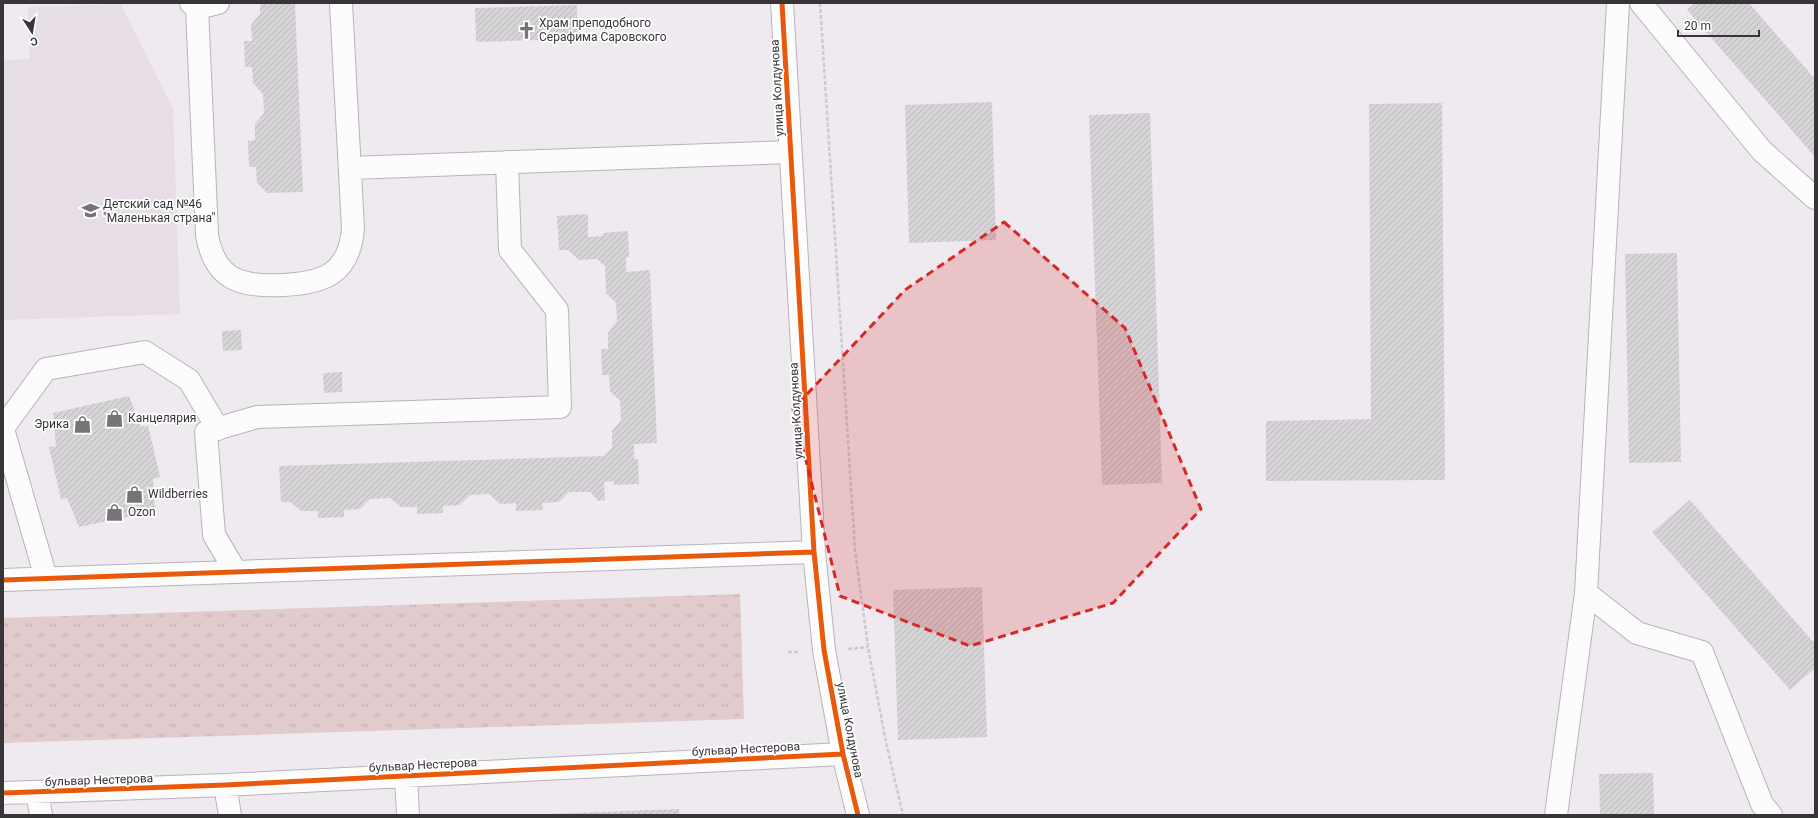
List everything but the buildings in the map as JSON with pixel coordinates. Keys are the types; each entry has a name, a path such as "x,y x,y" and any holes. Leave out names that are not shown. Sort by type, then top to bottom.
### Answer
{"street":[{"path":"218,3 194,5 206,235 212,255 224,272 235,280 248,285 262,286 316,282 328,276 339,267 347,256 351,243 353,229 341,3"},
{"name":"улица Колдунова","path":"782,3 814,552 824,650 844,754 858,815"},
{"path":"1556,815 1586,593 1618,3"},
{"path":"1641,3 1762,151 1815,198"},
{"path":"350,168 790,152"},
{"path":"236,572 214,535 206,432 257,417 560,407 557,310 510,250 507,162"},
{"path":"46,578 3,429 46,369 145,352 189,380 218,429"},
{"path":"3,580 814,552"},
{"path":"1586,593 1637,633 1702,652 1762,804 1771,815"},
{"name":"бульвар Нестерова","path":"3,793 225,785 844,754"},
{"path":"406,776 408,815"},
{"path":"225,785 230,815"},
{"path":"37,792 41,815"}],"path":[{"path":"820,3 855,550 868,647 886,742 903,815"}],"highlighted area":[{"path":"1004,222 1125,328 1201,509 1113,603 970,646 840,596 793,409 905,290"}],"shaded area":[{"name":"Детский сад №46 \"Маленькая страна\"","path":"121,4 173,108 180,314 3,320 3,60 30,59 28,7"}],"green space":[{"path":"740,594 744,719 3,743 3,618"}],"cycle path":[{"path":"782,3 814,552 824,650 843,754 858,815"},
{"path":"3,580 814,552"},
{"path":"3,793 225,785 843,754"}],"place":[{"name":"Храм преподобного Серафима Саровского","path":"526,30"},
{"name":"Детский сад №46 \"Маленькая страна\"","path":"90,211"},
{"name":"Канцелярия","path":"115,418"},
{"name":"Эрика","path":"82,424"},
{"name":"Wildberries","path":"135,494"},
{"name":"Ozon","path":"115,512"}]}
